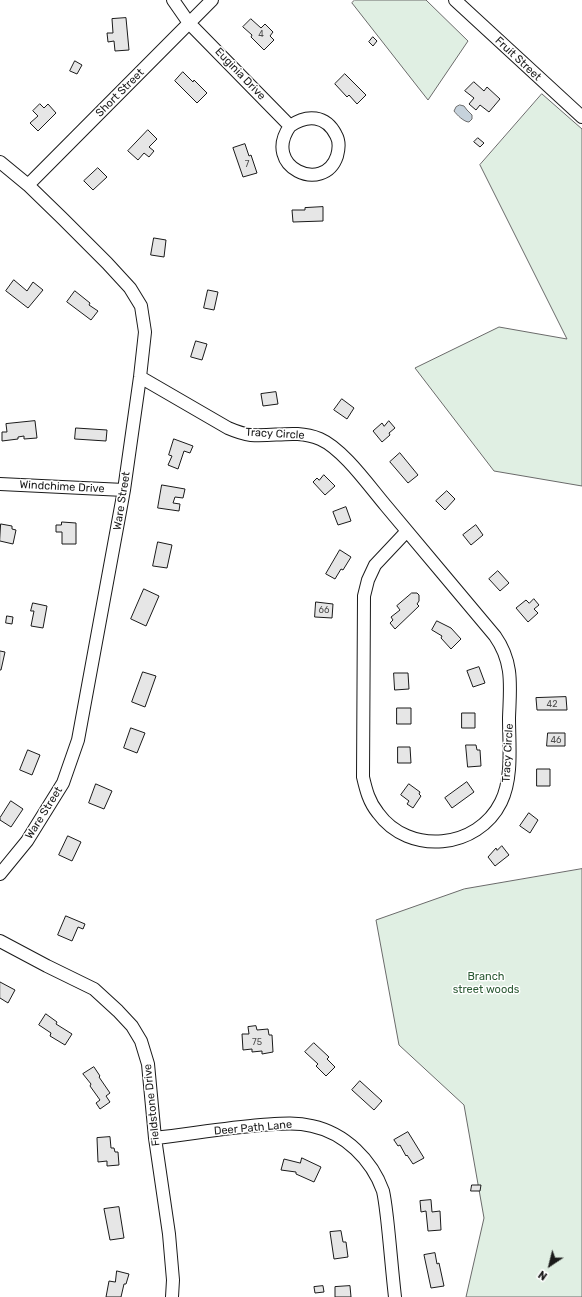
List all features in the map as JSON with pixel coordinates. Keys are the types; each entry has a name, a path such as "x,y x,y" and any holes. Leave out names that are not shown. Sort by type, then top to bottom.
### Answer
{"street":[{"name":"Euginia Drive","path":"173,0 189,23 290,126"},
{"name":"Short Street","path":"28,185 212,0"},
{"name":"Fruit Street","path":"455,0 582,118"},
{"path":"308,118 318,118 327,123 334,130 338,138 339,148 337,158 331,166 320,173 307,174 298,172 291,166 285,159 282,151 282,142 285,133 290,126 298,120 308,118"},
{"name":"Ware Street","path":"0,162 28,185 107,262 130,288 141,306 145,332 124,490 78,740 63,783 27,841 0,874"},
{"name":"Tracy Circle","path":"140,377 228,428 236,431 253,435 289,433 300,434 321,440 330,445 347,460 407,531 495,636 502,646 508,664 510,682 508,773 505,792 496,810 483,825 467,836 448,842 418,840 392,828 372,805 363,777 364,596 368,580 375,565 407,531"},
{"name":"Windchime Drive","path":"0,484 124,490"},
{"name":"Fieldstone Drive","path":"0,941 94,989 132,1026 141,1041 148,1064 155,1138 169,1234 173,1280 172,1297"},
{"name":"Deer Path Lane","path":"155,1138 247,1126 286,1123 311,1126 325,1130 342,1139 359,1152 368,1163 377,1177 383,1193 395,1297"}],"green space":[{"path":"355,0 426,0 468,41 428,100 352,3"},
{"path":"542,94 582,129 582,486 494,471 415,368 499,327 567,339 480,165"},
{"name":"Branch street woods","path":"582,869 582,1297 466,1297 484,1218 464,1105 399,1045 376,920 464,889"}],"shaded area":[{"path":"460,105 464,106 472,115 472,119 469,122 463,120 454,111 456,107"}],"building":[{"path":"126,18 129,50 115,51 114,41 108,42 107,33 113,33 112,19"},
{"path":"251,19 261,28 265,24 273,32 270,36 274,40 264,50 251,37 252,35 243,27"},
{"path":"373,37 377,41 373,46 369,42"},
{"path":"75,61 82,65 77,74 70,71"},
{"path":"183,72 193,82 194,80 207,93 197,103 175,81"},
{"path":"345,74 366,95 357,104 349,95 347,97 335,84"},
{"path":"474,82 484,91 487,87 500,99 489,112 480,105 476,110 469,104 474,98 465,91"},
{"path":"40,104 44,108 48,104 56,113 38,131 30,123 38,116 33,111"},
{"path":"148,130 157,139 149,147 154,151 149,157 144,153 138,160 128,151"},
{"path":"478,138 484,143 480,147 474,142"},
{"path":"245,144 249,156 251,155 257,173 243,177 233,148"},
{"path":"98,168 107,177 93,190 84,181"},
{"path":"323,207 323,221 293,222 292,210 305,210 305,208"},
{"path":"154,238 166,240 164,257 151,255"},
{"path":"14,280 27,291 33,282 43,290 28,308 6,291"},
{"path":"208,290 218,292 214,310 204,308"},
{"path":"75,291 90,303 89,305 98,311 91,320 67,302"},
{"path":"196,341 207,344 202,360 191,357"},
{"path":"276,392 278,404 263,406 261,394"},
{"path":"342,399 354,408 347,419 334,410"},
{"path":"35,421 37,438 24,439 24,436 18,437 18,439 2,441 2,432 7,432 6,424"},
{"path":"389,421 395,428 382,442 373,431 382,423 384,426"},
{"path":"76,428 107,430 106,441 75,439"},
{"path":"174,439 193,446 190,453 184,451 178,469 168,465 172,456 169,455"},
{"path":"400,453 418,475 408,483 390,462"},
{"path":"324,475 335,486 325,495 313,482 317,478 319,480"},
{"path":"162,485 185,489 183,498 175,497 173,503 180,504 179,511 158,508"},
{"path":"447,491 455,499 445,510 436,501"},
{"path":"346,507 351,521 338,525 333,512"},
{"path":"62,522 76,523 76,544 62,544 62,532 56,532 56,525 61,525"},
{"path":"1,524 12,526 12,529 16,530 13,544 0,541"},
{"path":"476,525 483,535 471,545 463,535"},
{"path":"158,542 172,545 167,568 153,566"},
{"path":"340,550 351,557 335,579 326,574"},
{"path":"498,571 509,583 500,591 489,579"},
{"path":"144,589 159,596 146,626 131,619"},
{"path":"412,593 417,593 419,595 419,601 417,604 419,606 395,629 390,623 393,620 391,617 400,610 397,606"},
{"path":"534,599 539,605 534,609 538,613 528,622 516,608 526,600 529,603"},
{"path":"316,602 333,604 332,618 315,617"},
{"path":"33,603 47,606 43,628 31,626 34,611 31,611"},
{"path":"7,616 13,617 12,624 6,623"},
{"path":"437,621 451,628 461,639 451,649 441,638 442,636 432,630"},
{"path":"0,651 5,652 1,670 0,670"},
{"path":"479,667 485,683 473,687 467,671"},
{"path":"143,672 156,676 145,707 132,702"},
{"path":"394,673 408,673 409,689 395,690"},
{"path":"566,697 567,710 537,710 536,698"},
{"path":"397,708 411,708 411,724 397,724"},
{"path":"462,713 475,713 475,728 462,728"},
{"path":"131,728 145,733 137,753 124,748"},
{"path":"548,733 565,733 565,746 547,746"},
{"path":"466,745 476,745 477,750 480,750 481,766 468,767"},
{"path":"398,747 410,747 411,763 398,763"},
{"path":"28,750 40,755 32,775 20,770"},
{"path":"537,769 550,769 550,786 537,786"},
{"path":"467,782 474,792 452,808 445,798"},
{"path":"96,784 112,791 104,809 89,803"},
{"path":"409,784 420,792 419,794 421,796 413,808 407,804 409,801 401,795"},
{"path":"11,801 23,809 11,827 0,820 0,818"},
{"path":"529,813 538,820 530,833 520,826"},
{"path":"68,836 81,842 72,861 59,855"},
{"path":"502,846 509,855 495,866 488,857 496,848 497,850"},
{"path":"66,916 85,924 83,929 78,927 72,941 58,935"},
{"path":"0,982 15,990 8,1003 0,998"},
{"path":"46,1014 57,1022 56,1024 72,1034 65,1045 50,1036 51,1033 39,1025"},
{"path":"256,1026 257,1030 268,1029 269,1035 272,1035 273,1052 262,1054 262,1051 252,1052 252,1049 243,1050 242,1034 249,1034 248,1027"},
{"path":"314,1043 329,1057 327,1059 335,1067 326,1076 316,1066 318,1064 305,1052"},
{"path":"94,1067 110,1093 106,1096 110,1102 100,1109 96,1103 100,1100 90,1086 91,1084 83,1074"},
{"path":"360,1081 382,1101 374,1110 352,1090"},
{"path":"408,1132 424,1158 413,1164 407,1155 406,1156 400,1145 398,1146 394,1140"},
{"path":"110,1137 111,1148 114,1148 115,1152 118,1152 119,1165 107,1166 107,1161 98,1162 97,1138"},
{"path":"302,1158 321,1167 314,1182 296,1174 296,1172 281,1170 284,1159 300,1163"},
{"path":"472,1185 481,1185 480,1191 471,1191"},
{"path":"431,1200 432,1212 440,1211 441,1230 428,1231 426,1211 421,1212 420,1201"},
{"path":"119,1207 124,1238 110,1240 104,1209"},
{"path":"341,1231 343,1242 346,1242 348,1257 334,1259 330,1232"},
{"path":"435,1253 437,1264 439,1263 444,1286 431,1288 424,1255"},
{"path":"117,1271 129,1274 126,1284 124,1284 121,1297 106,1297 109,1281 115,1282"},
{"path":"323,1286 324,1292 315,1293 314,1287"},
{"path":"350,1286 351,1297 335,1297 335,1287"}]}
